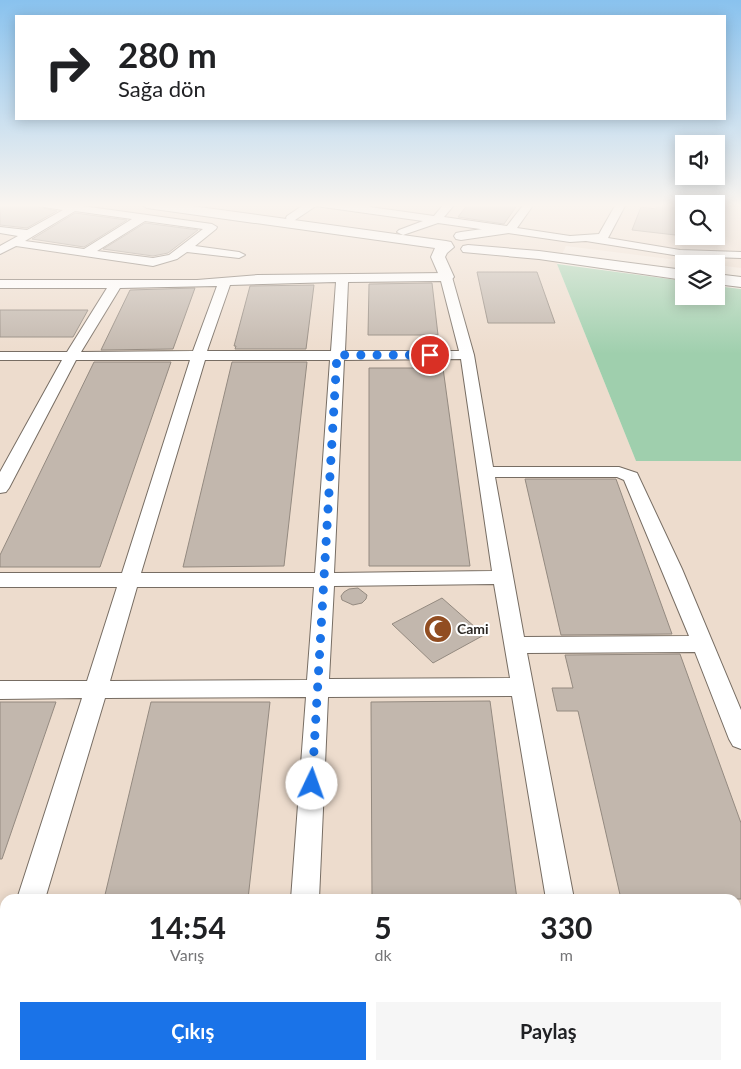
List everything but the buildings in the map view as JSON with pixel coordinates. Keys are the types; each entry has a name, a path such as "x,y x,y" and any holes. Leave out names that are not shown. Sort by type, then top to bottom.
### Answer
{"street":[{"path":"93,254 153,262 176,254"},
{"path":"225,254 240,256"},
{"path":"446,277 452,254"},
{"path":"452,254 446,277 467,355 503,576 559,894"},
{"path":"528,254 675,273"},
{"path":"563,254 675,269"},
{"path":"707,254 741,255"},
{"path":"725,275 741,278"},
{"path":"0,284 197,284 258,279 446,277"},
{"path":"305,894 342,278"},
{"path":"725,280 741,282"},
{"path":"33,894 199,355 225,282"},
{"path":"0,488 72,355 115,285"},
{"path":"0,356 467,355"},
{"path":"486,472 619,472 631,477 672,569 741,739"},
{"path":"0,580 324,580 503,576"},
{"path":"516,645 703,644"},
{"path":"0,690 96,691 523,687"}],"shaded area":[{"path":"0,254 562,254 557,264 636,461 741,461 741,894 0,894"},
{"path":"629,254 741,254 741,268 725,266 725,255 675,255 675,260"}],"green space":[{"path":"557,264 675,280 675,305 725,305 725,287 741,289 741,461 636,461"}],"place":[{"name":"Cami","path":"438,629"}],"route":[{"path":"312,784 337,355 430,355"}]}
